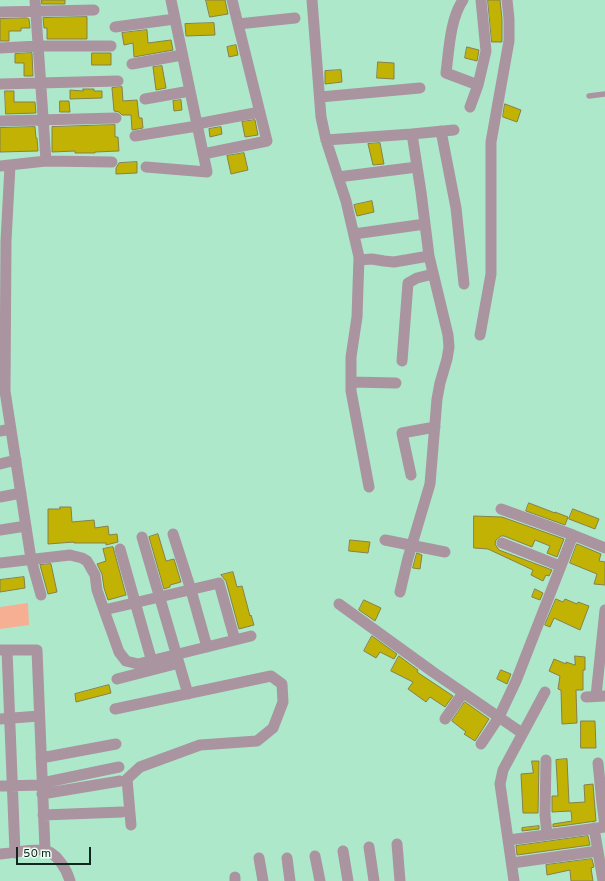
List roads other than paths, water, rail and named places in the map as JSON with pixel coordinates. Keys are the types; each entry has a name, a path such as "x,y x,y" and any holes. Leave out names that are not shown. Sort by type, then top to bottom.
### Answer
{"street":[{"path":"146,167 207,172 171,0"},
{"path":"203,154 267,141 232,0"},
{"path":"312,0 320,97 326,140 346,201 359,260 357,317 351,357 351,391 370,487"},
{"path":"463,0 458,7 454,18 446,73 478,85"},
{"path":"470,107 478,85 486,51 481,0"},
{"path":"480,335 491,274 491,142 509,41 507,0"},
{"path":"35,6 42,83 46,161"},
{"path":"0,12 35,6 94,10"},
{"path":"238,24 295,18"},
{"path":"115,27 175,19"},
{"path":"0,48 39,46 111,46"},
{"path":"132,64 182,55"},
{"path":"0,84 118,81"},
{"path":"320,97 420,88"},
{"path":"145,99 190,91"},
{"path":"135,136 260,112"},
{"path":"0,121 116,118"},
{"path":"326,140 454,130"},
{"path":"442,131 456,208 464,284"},
{"path":"400,592 430,484 437,399 440,383 448,359 449,347 448,335 428,256 412,134"},
{"path":"41,595 31,559 11,429 3,391 3,241 5,166 46,161 112,162"},
{"path":"338,177 417,167"},
{"path":"354,234 425,224"},
{"path":"359,260 372,259 394,262 428,256"},
{"path":"402,361 408,283 416,278 433,274"},
{"path":"351,382 396,383"},
{"path":"411,475 402,432 435,427"},
{"path":"0,431 11,429"},
{"path":"0,464 16,460"},
{"path":"0,496 21,493"},
{"path":"501,509 605,548"},
{"path":"0,530 26,526"},
{"path":"173,534 207,647"},
{"path":"482,744 499,717 516,681 573,535"},
{"path":"142,538 188,694"},
{"path":"385,540 445,552"},
{"path":"502,543 560,566"},
{"path":"120,549 152,662"},
{"path":"0,564 70,555 77,556 87,561 95,575 97,590 119,652 126,661 138,664 178,659"},
{"path":"104,610 219,583 235,640"},
{"path":"339,604 463,693 522,733"},
{"path":"596,696 605,610"},
{"path":"117,679 178,659 207,647 251,636"},
{"path":"15,853 12,786 5,719 3,650 37,650 45,850"},
{"path":"115,709 271,676 282,684 283,702 273,728 257,741 200,744 140,767 127,779 132,825"},
{"path":"514,881 500,784 503,770 545,692"},
{"path":"445,719 463,693"},
{"path":"5,719 39,716"},
{"path":"41,758 116,744"},
{"path":"546,760 545,815 548,834"},
{"path":"509,840 605,826 604,803 598,763"},
{"path":"42,787 119,767"},
{"path":"0,786 42,787 120,781"},
{"path":"43,814 122,812"},
{"path":"594,828 603,881"},
{"path":"397,844 400,881"},
{"path":"370,847 374,881"},
{"path":"0,854 45,850 59,858 68,874 70,881"},
{"path":"343,851 348,881"},
{"path":"512,862 598,851"},
{"path":"316,856 320,881"},
{"path":"259,858 263,881"},
{"path":"287,858 290,881"}],"lane":[{"path":"589,96 605,94"}]}
